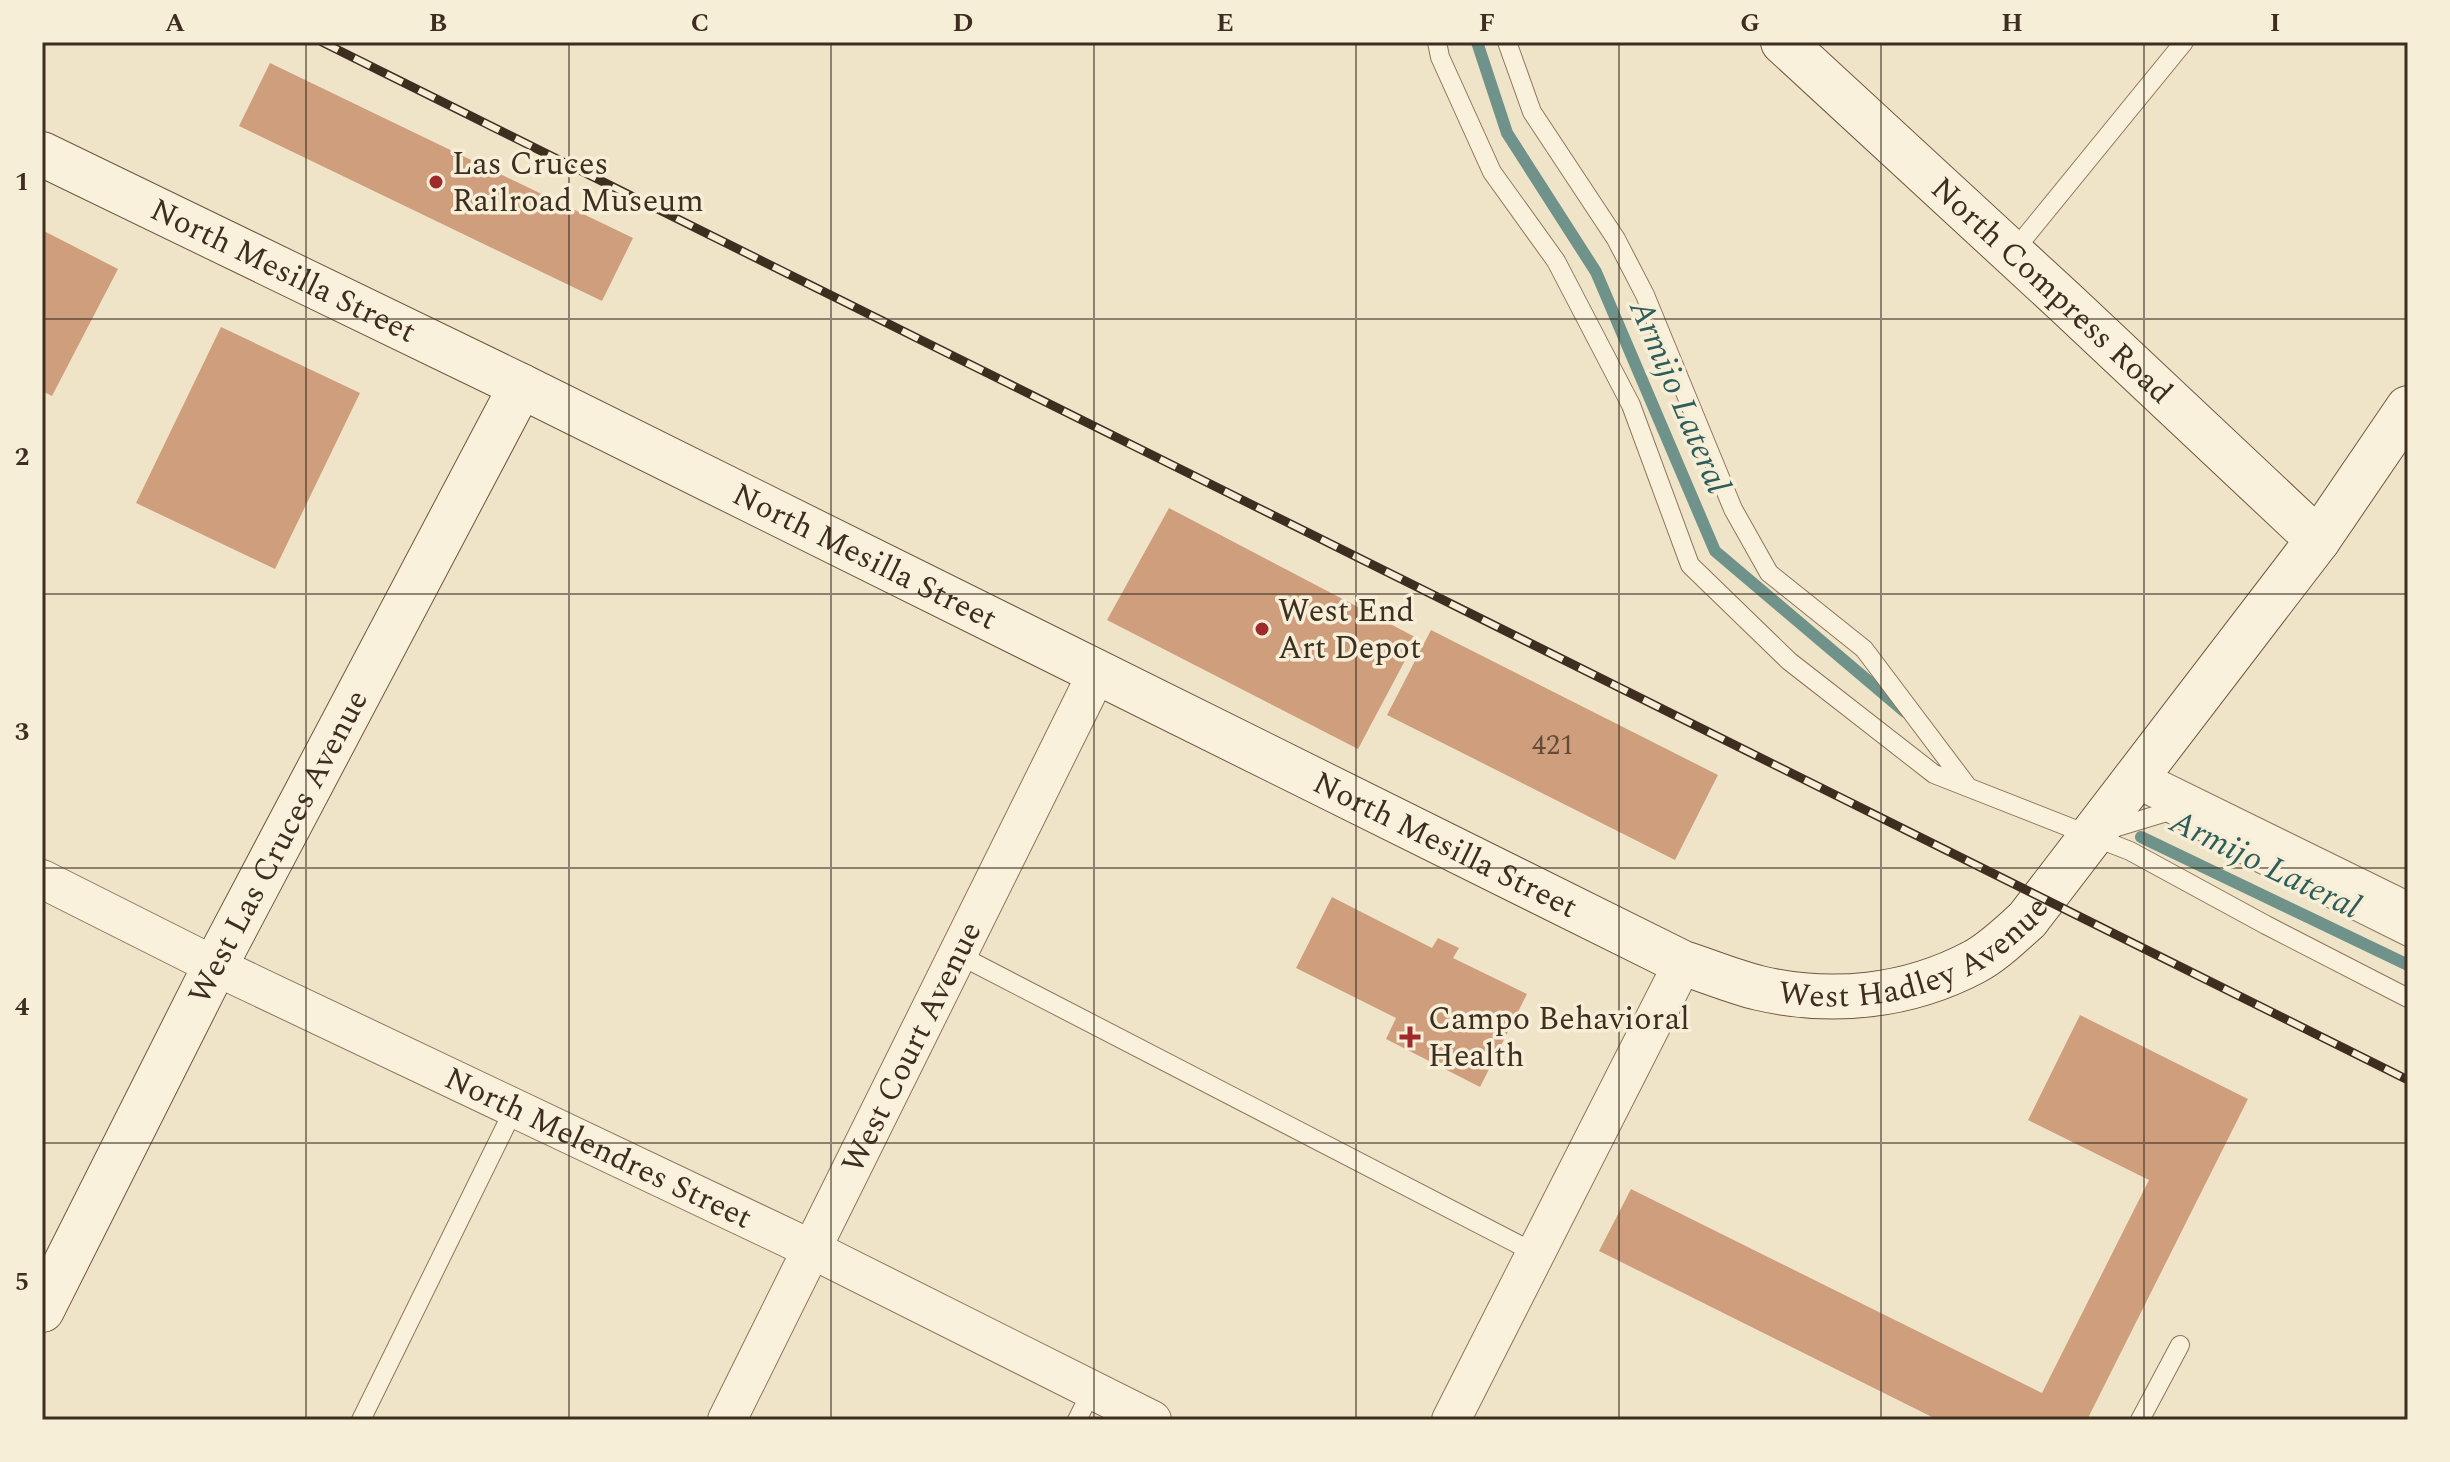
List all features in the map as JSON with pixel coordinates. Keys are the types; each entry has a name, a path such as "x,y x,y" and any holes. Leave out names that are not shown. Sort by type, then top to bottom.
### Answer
{"street":[{"name":"North Compress Road","path":"1783,42 2318,540"},
{"name":"North Mesilla Street","path":"42,154 521,386 1683,963"},
{"name":"West Las Cruces Avenue","path":"42,1310 215,966 521,386"},
{"name":"West Hadley Avenue","path":"1683,963 1759,988 1818,997 1877,995 1927,982 1975,962 2027,920 2318,540 2408,408"},
{"name":"West Court Avenue","path":"727,1420 1097,673"},
{"path":"2135,778 2408,912"},
{"name":"North Melendres Street","path":"42,879 215,966 811,1249 1085,1405 1152,1420"},
{"path":"1451,1420 1683,963"}],"lane":[{"path":"1437,42 1440,57 1492,172 1556,261 1631,405 1690,565 1789,661 1934,774 2130,851 2408,998"},
{"path":"1507,42 1532,112 1616,239 1645,295 1733,509 1769,573 1864,649 1968,787"},
{"path":"2012,253 2184,42"},
{"path":"2092,836 2167,812 2255,861 2408,937"},
{"path":"957,954 1535,1253"},
{"path":"361,1420 514,1109"},
{"path":"2140,1420 2180,1345"}],"building":[{"name":"Las Cruces Railroad Museum","path":"270,63 633,238 602,301 239,126"},
{"path":"42,230 118,269 52,396 42,391"},
{"path":"221,327 360,393 275,569 136,503"},
{"name":"West End Art Depot","path":"1169,508 1417,638 1358,749 1107,620"},
{"path":"1431,630 1718,775 1675,860 1387,715"},
{"path":"1332,897 1432,948 1438,938 1459,948 1453,958 1527,994 1480,1087 1386,1039 1396,1018 1296,968"},
{"path":"2080,1015 2248,1099 2087,1420 1938,1420 1599,1251 1631,1189 2042,1393 2149,1180 2028,1120"}],"waterway":[{"name":"Armijo Lateral","path":"1477,42 1507,133 1596,272 1715,551 1905,712"},
{"name":"Armijo Lateral","path":"2141,837 2408,965"}],"railway":[{"path":"322,42 2408,1080"}],"place":[{"name":"Las Cruces Railroad Museum","path":"436,182"},
{"name":"West End Art Depot","path":"1262,629"},
{"name":"Campo Behavioral Health","path":"1410,1037"}]}
